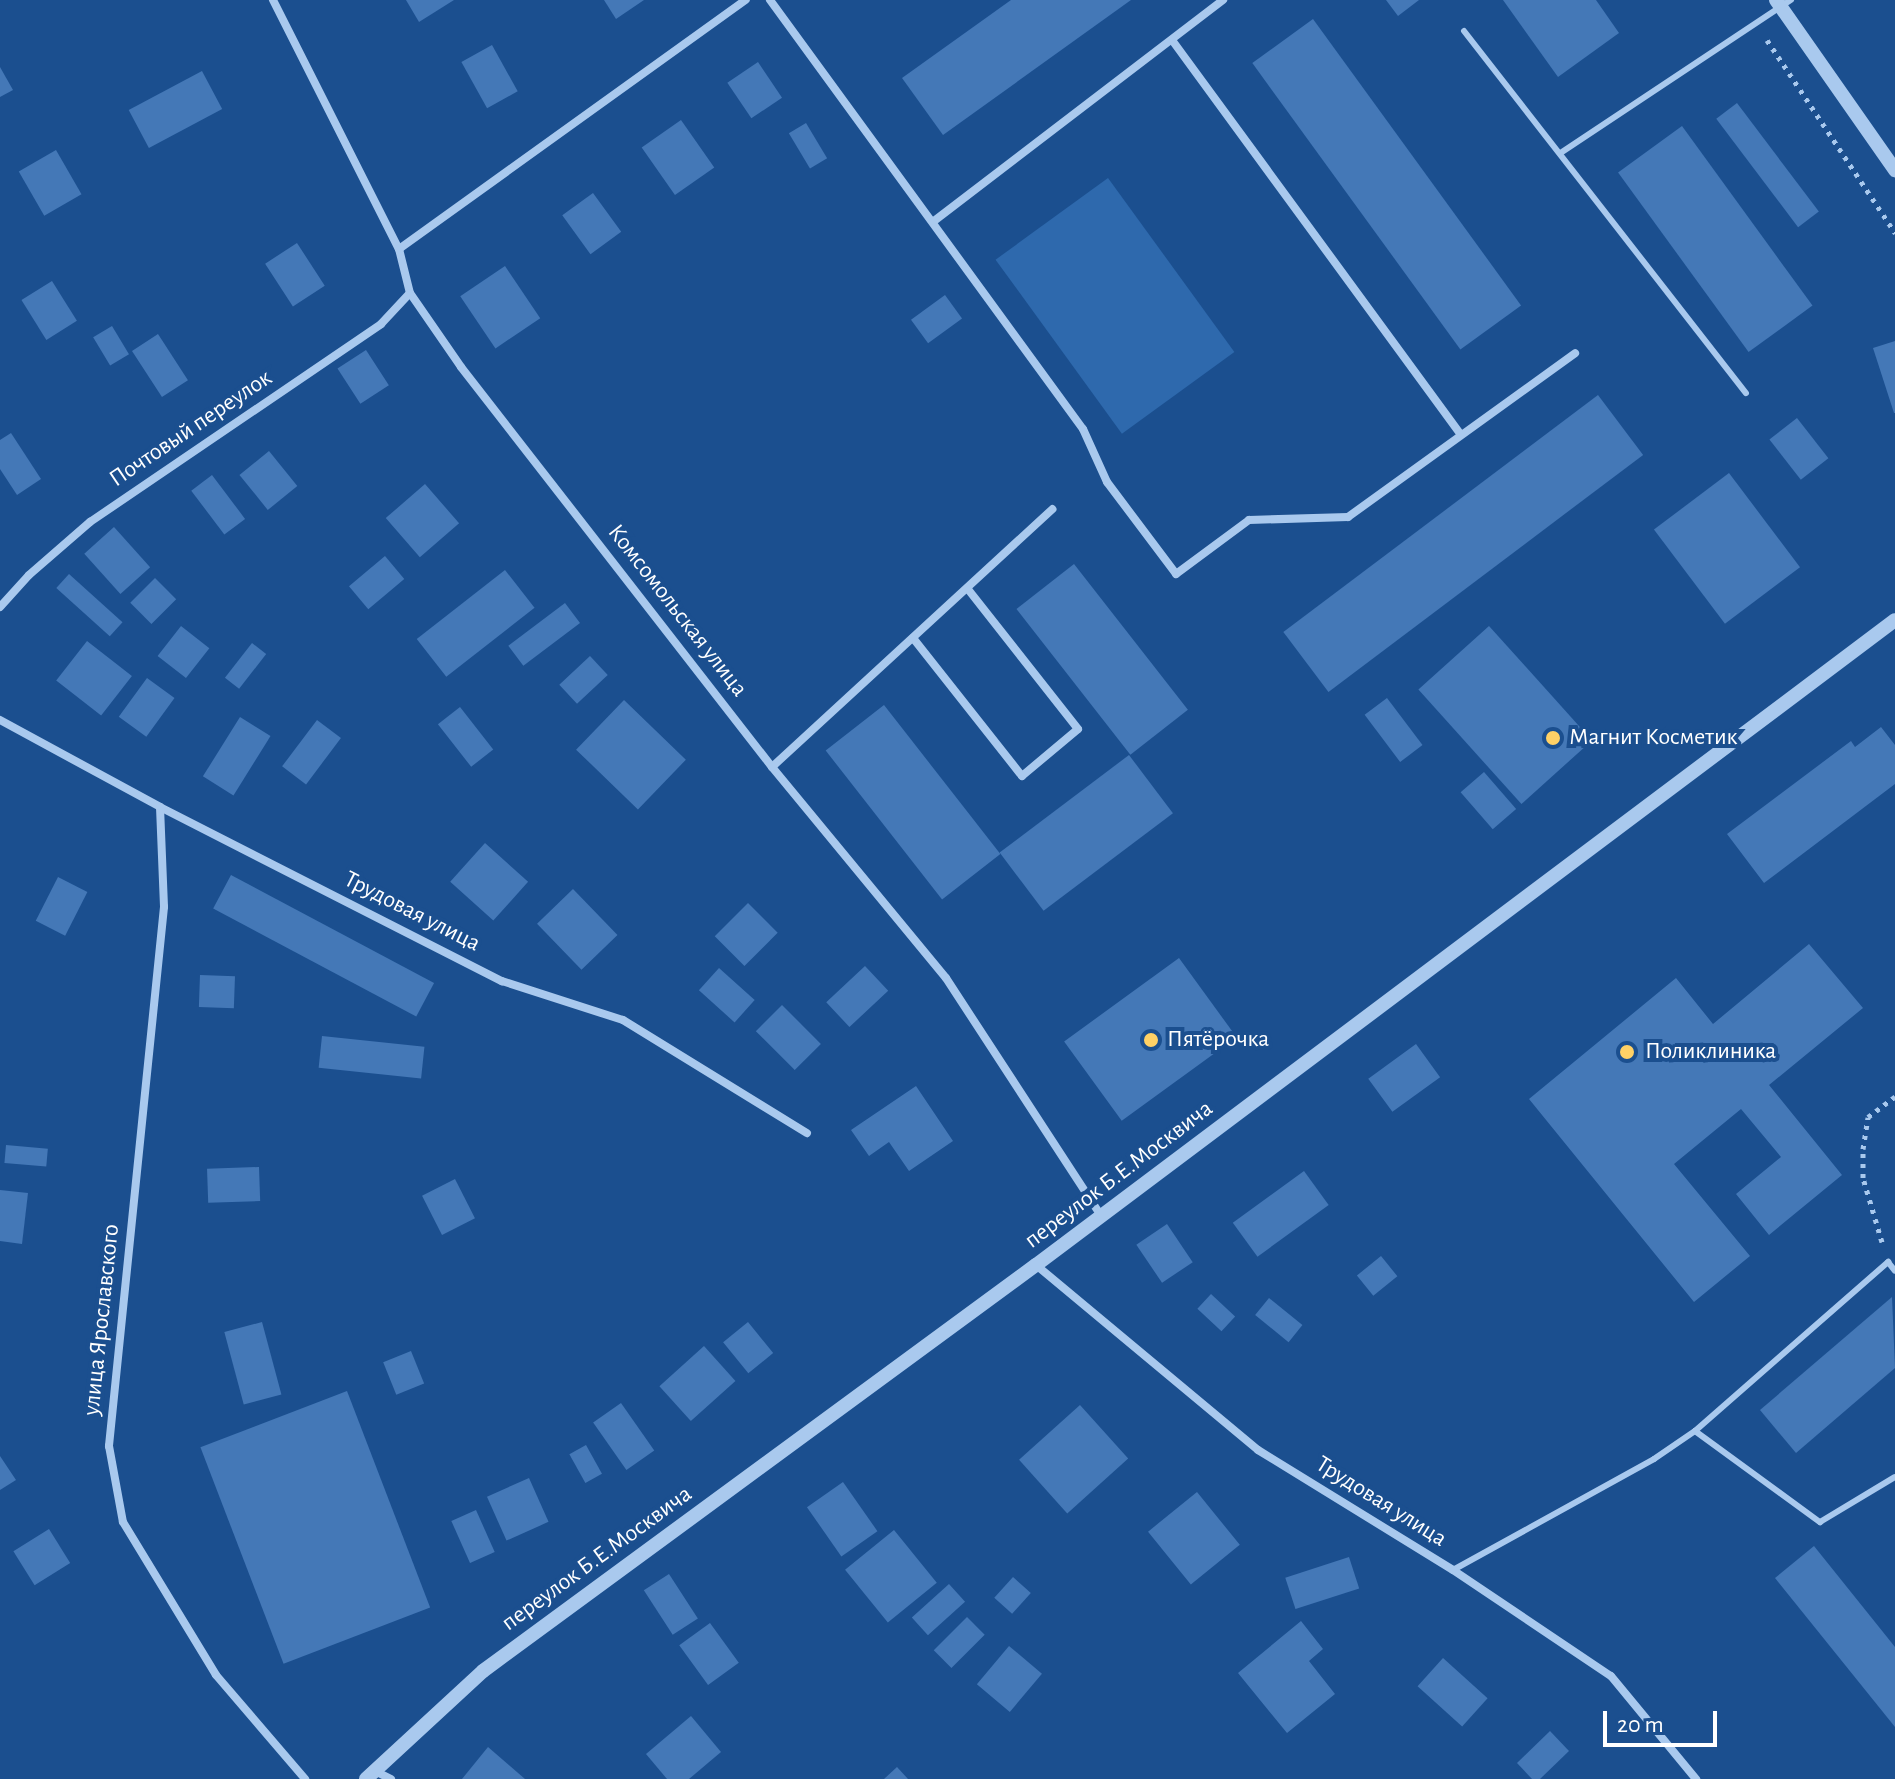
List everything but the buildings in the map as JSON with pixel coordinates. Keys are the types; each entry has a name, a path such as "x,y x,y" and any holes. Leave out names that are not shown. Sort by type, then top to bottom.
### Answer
{"street":[{"name":"Комсомольская улица","path":"273,0 399,249 410,293 461,367 772,767 946,978 1101,1216"},
{"path":"399,249 746,0"},
{"path":"770,0 1083,429 1107,482 1176,574 1249,520 1348,517 1575,353"},
{"path":"934,221 1223,0"},
{"path":"1783,3 1895,170"},
{"path":"1172,40 1461,435"},
{"name":"Почтовый переулок","path":"0,607 29,575 90,522 381,324 410,293"},
{"path":"772,767 1053,509"},
{"path":"913,638 1022,776 1078,729 968,589"},
{"name":"переулок Б.Е.Москвича","path":"370,1775 483,1671 1036,1265 1895,620"},
{"name":"Трудовая улица","path":"0,720 160,807 502,981 623,1020 807,1133"},
{"name":"улица Ярославского","path":"160,807 164,907 109,1446 123,1522 216,1675 305,1779"},
{"name":"Трудовая улица","path":"1036,1265 1258,1450 1453,1570 1611,1676 1696,1779"},
{"name":"переулок Б.Е.Москвича","path":"370,1775 391,1779"}],"lane":[{"path":"1562,152 1757,25 1783,3"},
{"path":"1464,31 1562,152 1746,393"},
{"path":"1453,1570 1654,1459 1695,1431 1888,1262 1895,1271"},
{"path":"1695,1431 1820,1522 1895,1477"}],"path":[{"path":"1757,25 1895,233"},
{"path":"1888,1262 1863,1178 1863,1149 1868,1117 1895,1097"}],"shaded area":[{"path":"1108,178 1234,352 1122,434 996,260"}],"place":[{"name":"Магнит Косметик","path":"1553,738"},
{"name":"Пятёрочка","path":"1151,1040"},
{"name":"Поликлиника","path":"1627,1052"}]}
